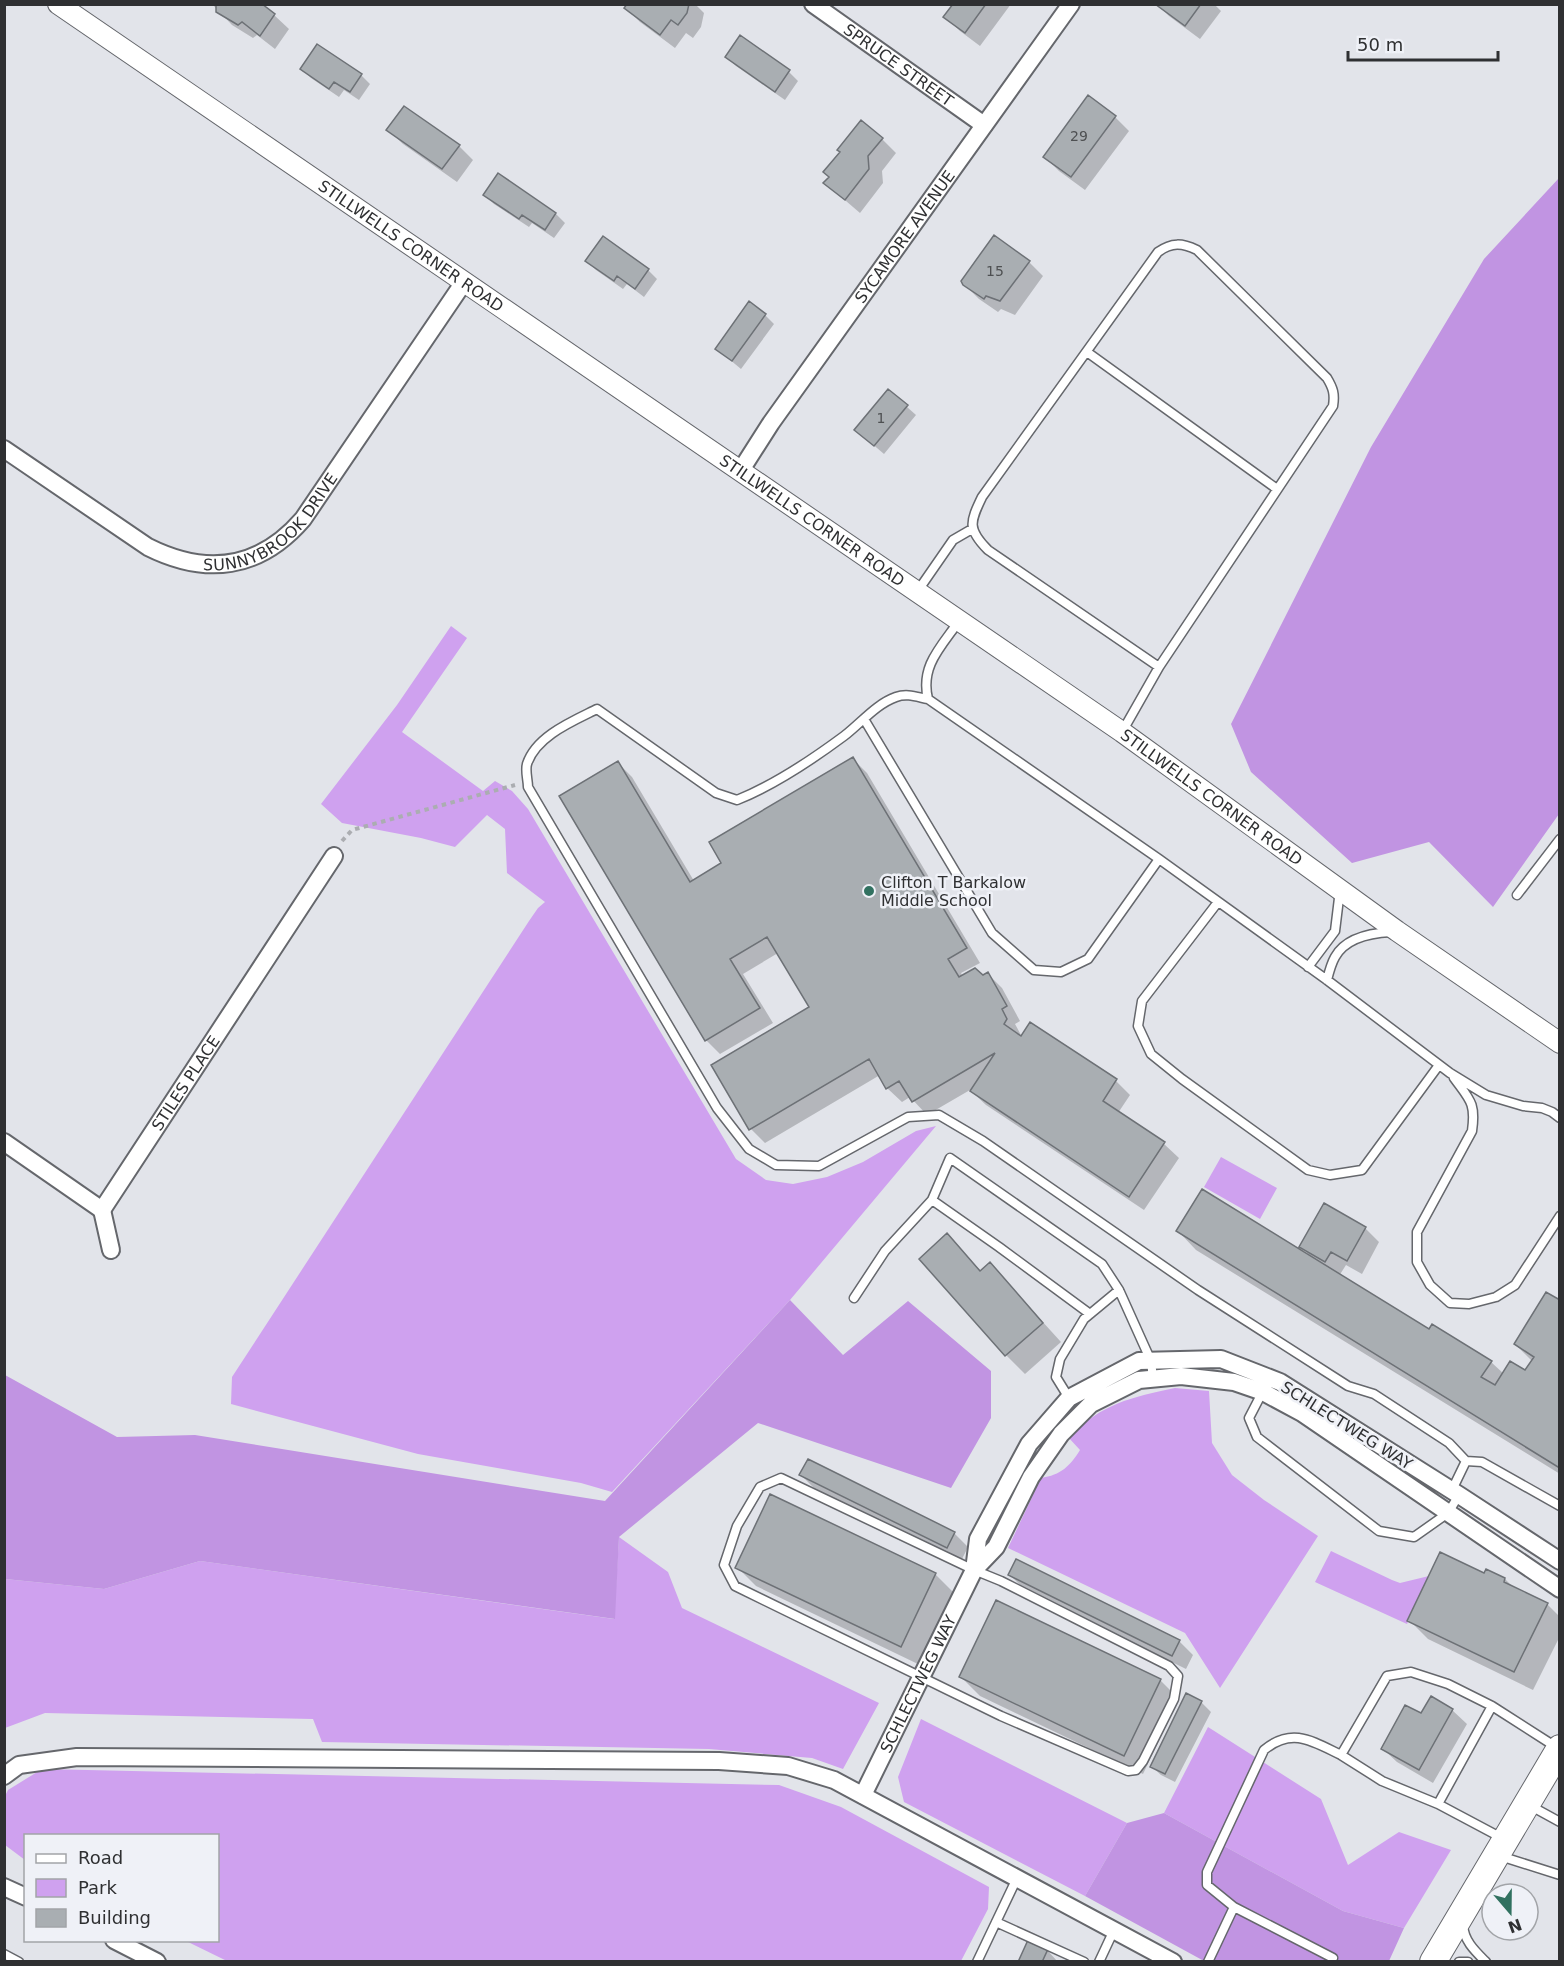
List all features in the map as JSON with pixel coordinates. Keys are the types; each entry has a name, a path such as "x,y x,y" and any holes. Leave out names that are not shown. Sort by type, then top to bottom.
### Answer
{"main road":[{"path":"1433,1962 1559,1748"}],"street":[{"name":"STILLWELLS CORNER ROAD","path":"58,4 1122,732 1340,890 1560,1043"},
{"name":"SPRUCE STREET","path":"813,4 984,125"},
{"name":"SYCAMORE AVENUE","path":"741,470 771,423 1071,4"},
{"name":"SUNNYBROOK DRIVE","path":"4,449 148,547 170,558 205,565 226,564 247,559 278,543 303,519 464,282"},
{"name":"STILES PLACE","path":"102,1210 333,856"},
{"path":"4,1142 102,1210 111,1250"},
{"name":"SCHLECTWEG WAY","path":"974,1570 978,1539 1029,1444 1069,1398 1139,1361 1221,1359 1266,1385 1302,1413 1560,1589"},
{"name":"SCHLECTWEG WAY","path":"863,1796 974,1570 996,1547 1031,1477 1061,1434 1091,1404 1139,1380 1181,1376 1266,1385 1280,1382 1560,1561"},
{"path":"4,1776 20,1765 76,1757 719,1761 788,1766 834,1780 1164,1959"},
{"path":"4,1887 24,1897"},
{"path":"116,1942 157,1962"}],"lane":[{"path":"1122,732 1159,668 1332,406 1335,397 1327,378 1197,250 1184,244 1166,246 1158,252 982,497 972,519 972,529 978,540 988,550 1159,668"},
{"path":"1087,352 1277,489"},
{"path":"917,592 953,540 972,529"},
{"path":"928,699 925,686 926,673 933,658 959,621"},
{"path":"1560,1118 1542,1108 1523,1106 1486,1095 1450,1073 1159,858 928,699 909,695 896,697 881,705 844,736 769,784 737,800 716,793 597,709 558,728 533,751 526,766 528,788 717,1108 749,1149 776,1165 819,1166 908,1117 939,1115 983,1141 1198,1290 1348,1386 1374,1394 1440,1437 1466,1461 1482,1462 1560,1506"},
{"path":"864,719 992,933 1034,970 1061,972 1088,959 1159,858"},
{"path":"1517,895 1560,839"},
{"path":"1308,967 1335,931 1340,890"},
{"path":"1218,902 1142,1001 1138,1026 1151,1054 1182,1079 1308,1170 1330,1175 1362,1170 1439,1065"},
{"path":"1327,980 1335,957 1342,946 1356,938 1374,933 1398,931"},
{"path":"1450,1073 1471,1101 1475,1114 1472,1131 1417,1232 1417,1262 1430,1285 1450,1303 1469,1304 1496,1297 1515,1285 1560,1216"},
{"path":"854,1299 885,1251 932,1200 950,1158 1102,1264 1119,1290 1151,1361 1154,1379"},
{"path":"932,1200 1090,1314"},
{"path":"1069,1398 1056,1377 1060,1359 1084,1319 1119,1290"},
{"path":"1266,1385 1249,1418 1257,1437 1379,1531 1414,1537 1448,1513 1466,1461"},
{"path":"781,1478 1001,1581 1169,1666 1178,1676 1174,1699 1143,1761 1136,1770 1128,1771 1001,1716 922,1677 735,1586 724,1565 737,1526 760,1487 781,1478"},
{"path":"1341,1755 1388,1676 1411,1672 1448,1684 1492,1706 1559,1748"},
{"path":"1438,1804 1492,1706"},
{"path":"1333,1958 1233,1907 1207,1885 1207,1872 1264,1750 1275,1741 1290,1737 1312,1741 1341,1755 1382,1781 1438,1804 1500,1847 1560,1875"},
{"path":"1526,1803 1560,1822"},
{"path":"977,1962 1017,1878"},
{"path":"1208,1962 1233,1907"},
{"path":"1462,1915 1464,1935 1472,1948 1486,1962"},
{"path":"996,1922 1084,1962"},
{"path":"1099,1962 1114,1930"},
{"path":"4,1954 19,1962"},
{"path":"1459,1962 1468,1962"}],"path":[{"path":"333,856 342,839 352,830 528,781"}],"green space":[{"path":"451,626 467,638 402,732 483,791 495,781 512,791 528,809 736,1159 766,1180 793,1184 827,1177 863,1162 916,1131 936,1126 790,1300 612,1492 581,1483 418,1454 231,1404 232,1377 529,921 545,902 507,873 505,829 487,815 455,847 342,823 321,804 397,705"},
{"path":"1221,1157 1277,1188 1260,1219 1204,1187"},
{"path":"1175,1388 1209,1391 1212,1443 1232,1475 1264,1500 1318,1536 1220,1688 1185,1633 1008,1548 1041,1478 1054,1475 1064,1469 1080,1450 1068,1437 1093,1416 1106,1409 1130,1399"},
{"path":"619,1537 668,1572 682,1608 879,1703 843,1769 812,1758 709,1749 322,1742 313,1719 45,1713 5,1728 5,1579 104,1589 200,1561 614,1619"},
{"path":"1331,1551 1400,1583 1429,1576 1407,1624 1315,1582"},
{"path":"921,1719 1127,1823 1085,1896 904,1802 898,1777"},
{"path":"1208,1727 1321,1799 1348,1865 1399,1832 1451,1850 1404,1928 1343,1911 1164,1813"},
{"path":"42,1769 779,1785 841,1807 989,1887 988,1909 961,1961 229,1962 188,1942 219,1942 219,1834 24,1834 24,1859 5,1845 5,1796 8,1790"}],"shaded area":[{"path":"1559,178 1559,814 1493,907 1429,842 1352,863 1251,772 1231,724 1371,447 1484,259"},
{"path":"790,1300 843,1355 908,1301 991,1371 991,1418 951,1488 758,1423 619,1537 615,1619 200,1561 104,1589 5,1579 5,1375 117,1437 195,1435 605,1501"},
{"path":"1164,1813 1343,1911 1404,1928 1389,1961 1204,1961 1085,1896 1127,1823"}],"building":[{"path":"215,4 262,4 275,14 260,36 242,22 238,25 216,12"},
{"path":"627,4 689,4 687,13 678,25 671,20 660,35 624,8"},
{"path":"953,4 986,4 965,33 943,17"},
{"path":"1155,4 1201,4 1185,26"},
{"path":"740,35 790,70 775,92 725,57"},
{"path":"317,44 362,74 350,92 334,82 329,89 300,69"},
{"path":"1088,95 1116,116 1071,177 1043,157"},
{"path":"404,106 460,145 442,169 386,130"},
{"path":"861,120 883,138 868,156 869,169 845,200 823,183 829,177 823,172 840,152 837,150"},
{"path":"498,173 556,213 545,230 522,215 519,219 483,195"},
{"path":"994,235 1030,261 1000,301 986,296 984,299 963,285 961,281"},
{"path":"603,236 649,269 635,289 617,276 614,281 585,261"},
{"path":"749,301 766,314 732,361 715,349"},
{"path":"888,389 908,405 874,446 854,430"},
{"path":"853,757 967,948 948,959 959,977 975,968 983,975 988,972 1007,1006 1002,1009 1007,1019 1004,1024 1021,1036 1030,1022 1117,1079 1103,1101 1165,1142 1129,1197 970,1091 995,1053 912,1102 899,1081 886,1089 869,1059 749,1130 711,1065 809,1007 767,937 730,959 760,1008 705,1041 559,796 618,761 690,882 721,863 709,842"},
{"path":"1202,1189 1429,1329 1432,1324 1492,1361 1481,1377 1495,1385 1510,1361 1525,1370 1534,1357 1514,1344 1546,1292 1560,1300 1560,1465 1558,1467 1176,1231"},
{"path":"1324,1203 1366,1227 1347,1261 1331,1252 1325,1262 1299,1247"},
{"path":"947,1233 980,1271 990,1262 1043,1323 1005,1356 919,1259"},
{"path":"808,1459 955,1532 947,1548 799,1475"},
{"path":"770,1494 936,1573 901,1647 735,1568"},
{"path":"1440,1552 1484,1573 1486,1569 1505,1578 1504,1582 1548,1603 1514,1672 1407,1621"},
{"path":"1016,1559 1180,1640 1172,1656 1008,1575"},
{"path":"996,1600 1161,1679 1124,1756 959,1677"},
{"path":"1186,1693 1202,1701 1165,1774 1150,1767"},
{"path":"1431,1696 1453,1709 1419,1770 1381,1749 1405,1705 1421,1713"},
{"path":"1028,1940 1048,1949 1042,1962 1018,1962"}],"place":[{"name":"Clifton T Barkalow Middle School","path":"869,891"}]}
